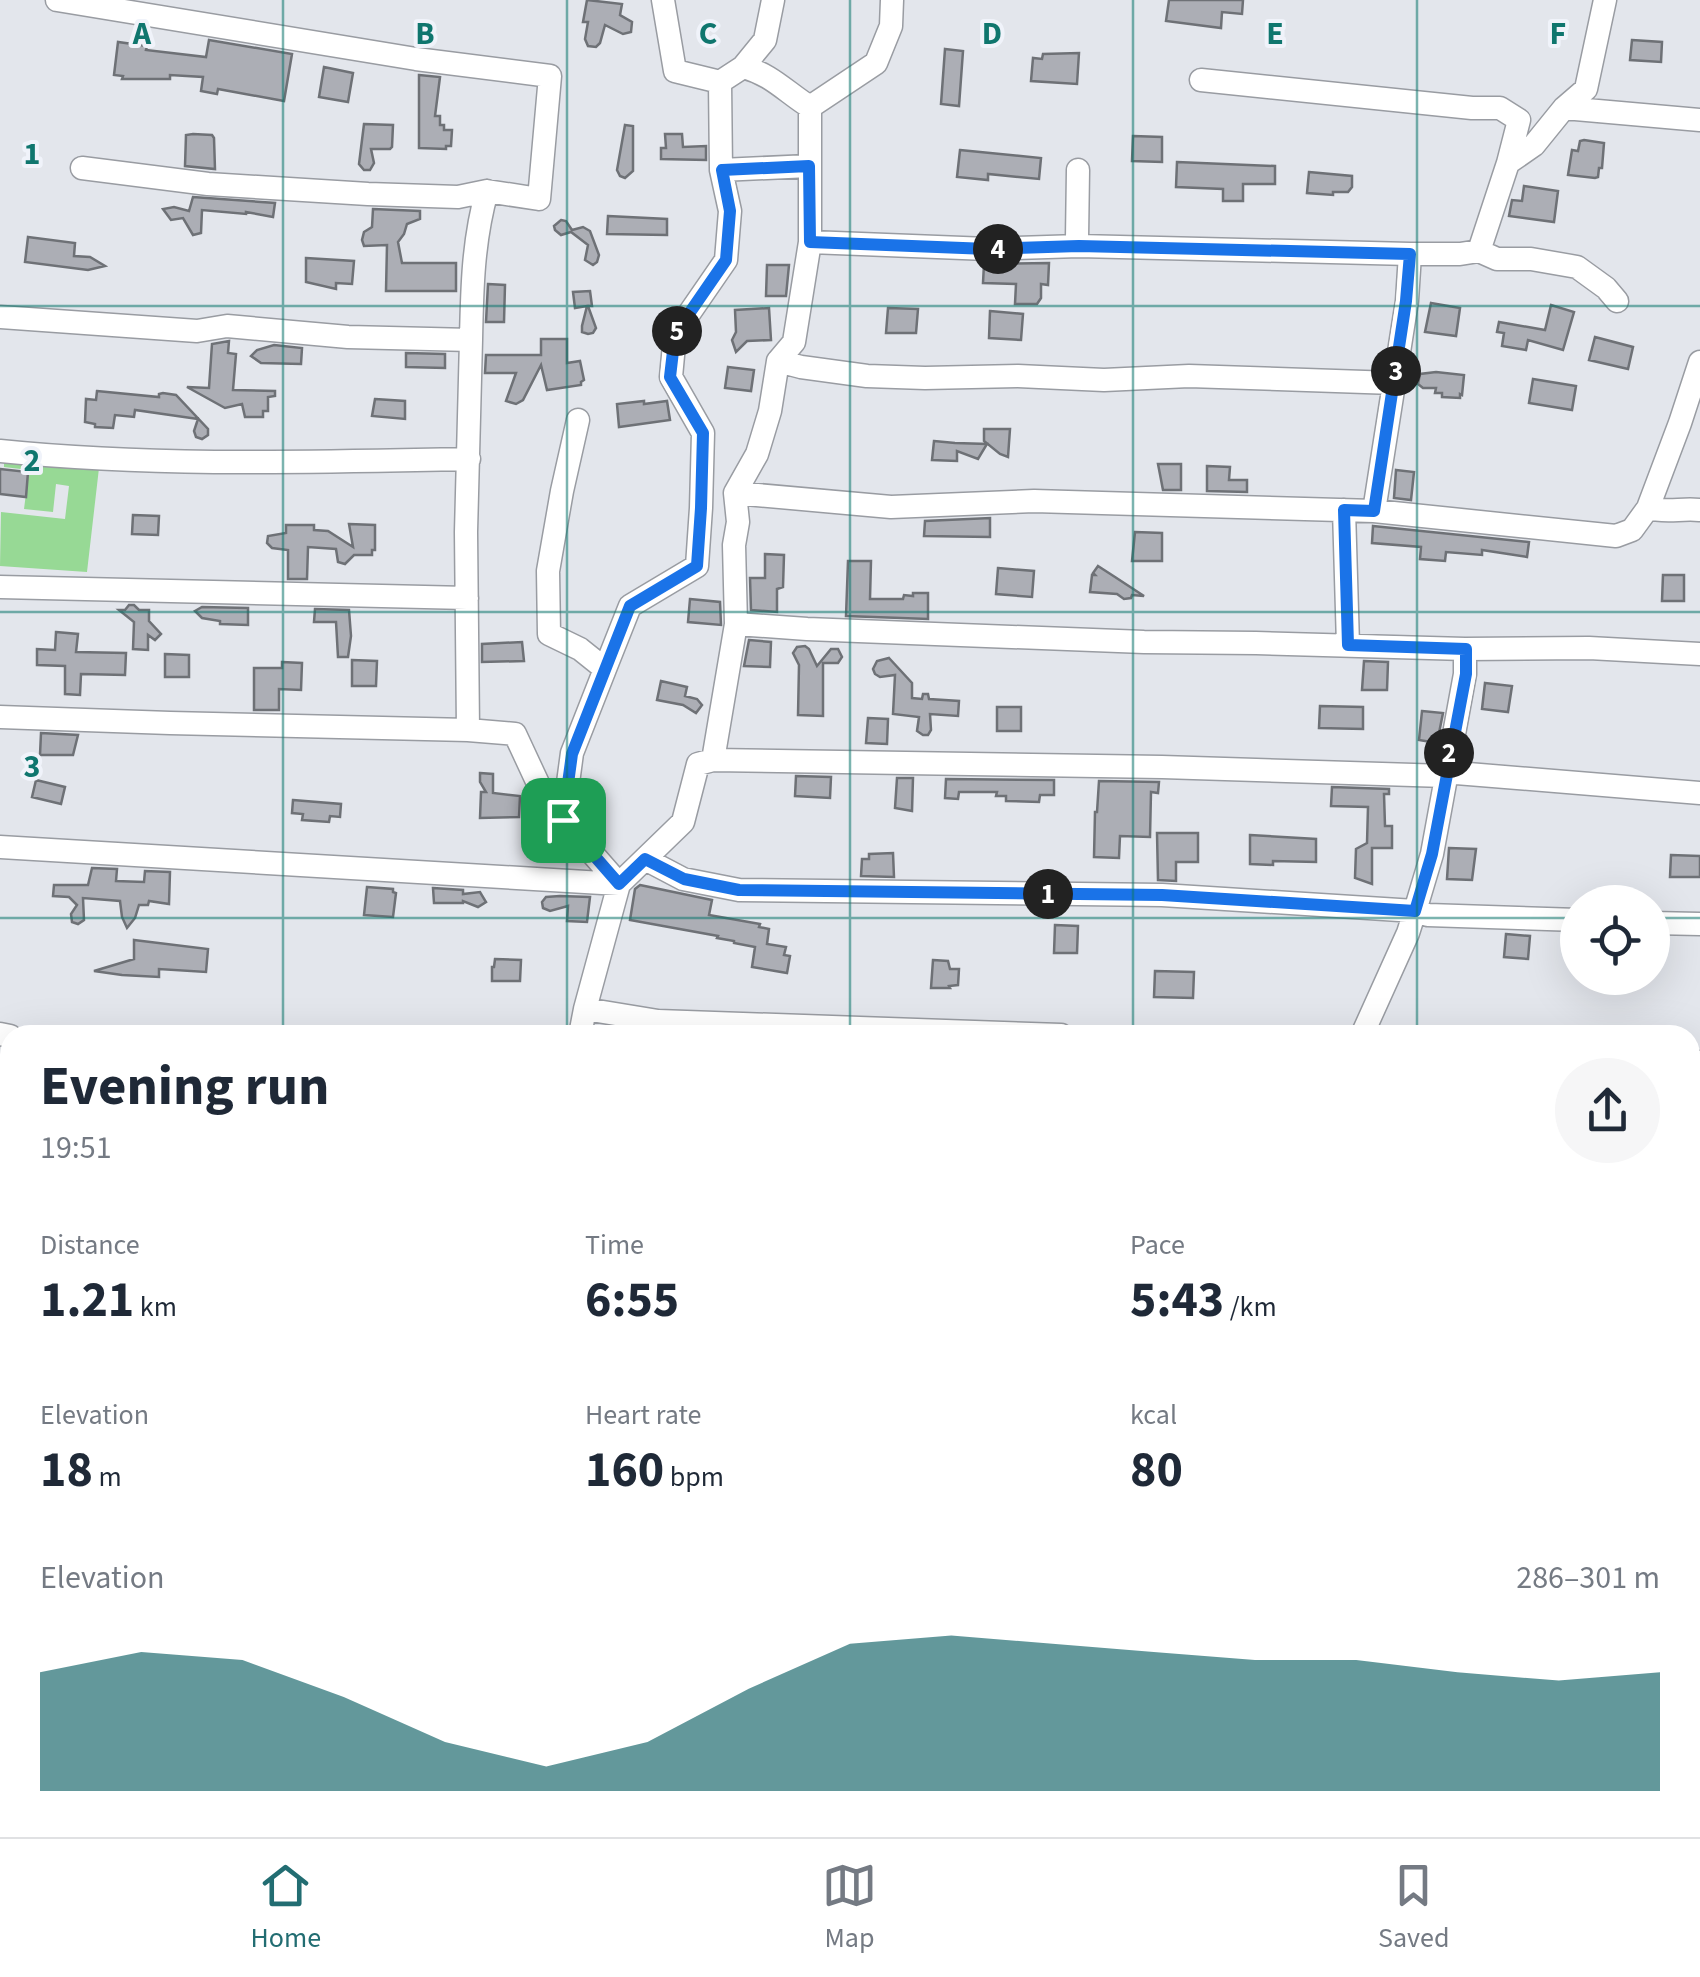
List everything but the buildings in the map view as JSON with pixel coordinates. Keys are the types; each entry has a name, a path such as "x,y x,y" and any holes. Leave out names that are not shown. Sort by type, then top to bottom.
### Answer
{"street":[{"path":"57,0 416,59 550,76 539,199 487,191 458,197 208,184 82,168"},
{"path":"662,0 675,71 720,82 744,67 764,40 773,0"},
{"path":"810,107 876,64 891,26 892,0"},
{"path":"1508,163 1534,145 1564,108 1586,89 1605,0"},
{"path":"744,67 764,72 810,107"},
{"path":"1200,80 1500,108 1519,120 1479,251"},
{"path":"563,820 572,754 630,606 697,566 703,433 670,377 675,334 726,260 730,211 722,170 720,82"},
{"path":"713,760 736,624 735,493 757,454 770,411 778,361 794,342 810,242 810,107"},
{"path":"1564,108 1700,120"},
{"path":"722,170 809,166"},
{"path":"1078,170 1079,246"},
{"path":"468,730 466,532 472,282 477,225 487,191"},
{"path":"810,242 988,249 1079,246 1410,254 1479,251 1497,259 1531,259 1577,268 1606,288 1617,301"},
{"path":"1374,511 1410,254"},
{"path":"0,316 196,332 227,326 348,337 470,340"},
{"path":"778,361 867,376 1104,380 1189,376 1394,383"},
{"path":"735,493 892,507 1034,501 1374,511 1616,536 1632,530 1648,508 1700,362"},
{"path":"578,420 548,571 549,634 580,649 605,669"},
{"path":"0,451 112,461 469,459"},
{"path":"1648,508 1660,512 1700,510"},
{"path":"1344,510 1348,645"},
{"path":"0,586 467,598"},
{"path":"736,624 1144,642 1589,648 1700,654"},
{"path":"1367,1025 1408,933 1432,854 1466,674 1466,649"},
{"path":"0,717 515,734 542,792 619,884"},
{"path":"582,1025 619,884 684,822 698,764 713,760 1445,776 1456,773 1700,793"},
{"path":"0,847 619,884"},
{"path":"645,859 684,879 739,890 1162,895 1415,911 1428,916 1560,920"},
{"path":"1670,923 1700,924"},
{"path":"584,1009 658,1020 792,1025"}],"green space":[{"path":"4,461 99,468 87,572 0,566 1,512 65,519 69,486 56,484 53,512 24,509 29,470 4,467"}],"route":[{"path":"809,166 810,242 988,249 1079,246 1410,254 1374,511 1344,510 1348,645 1466,649 1466,674 1432,854 1415,911 1162,895 739,890 684,879 645,859 619,884 563,820 572,754 630,606 697,566 703,433 670,377 675,334 726,260 730,211 722,170 809,166"}]}
